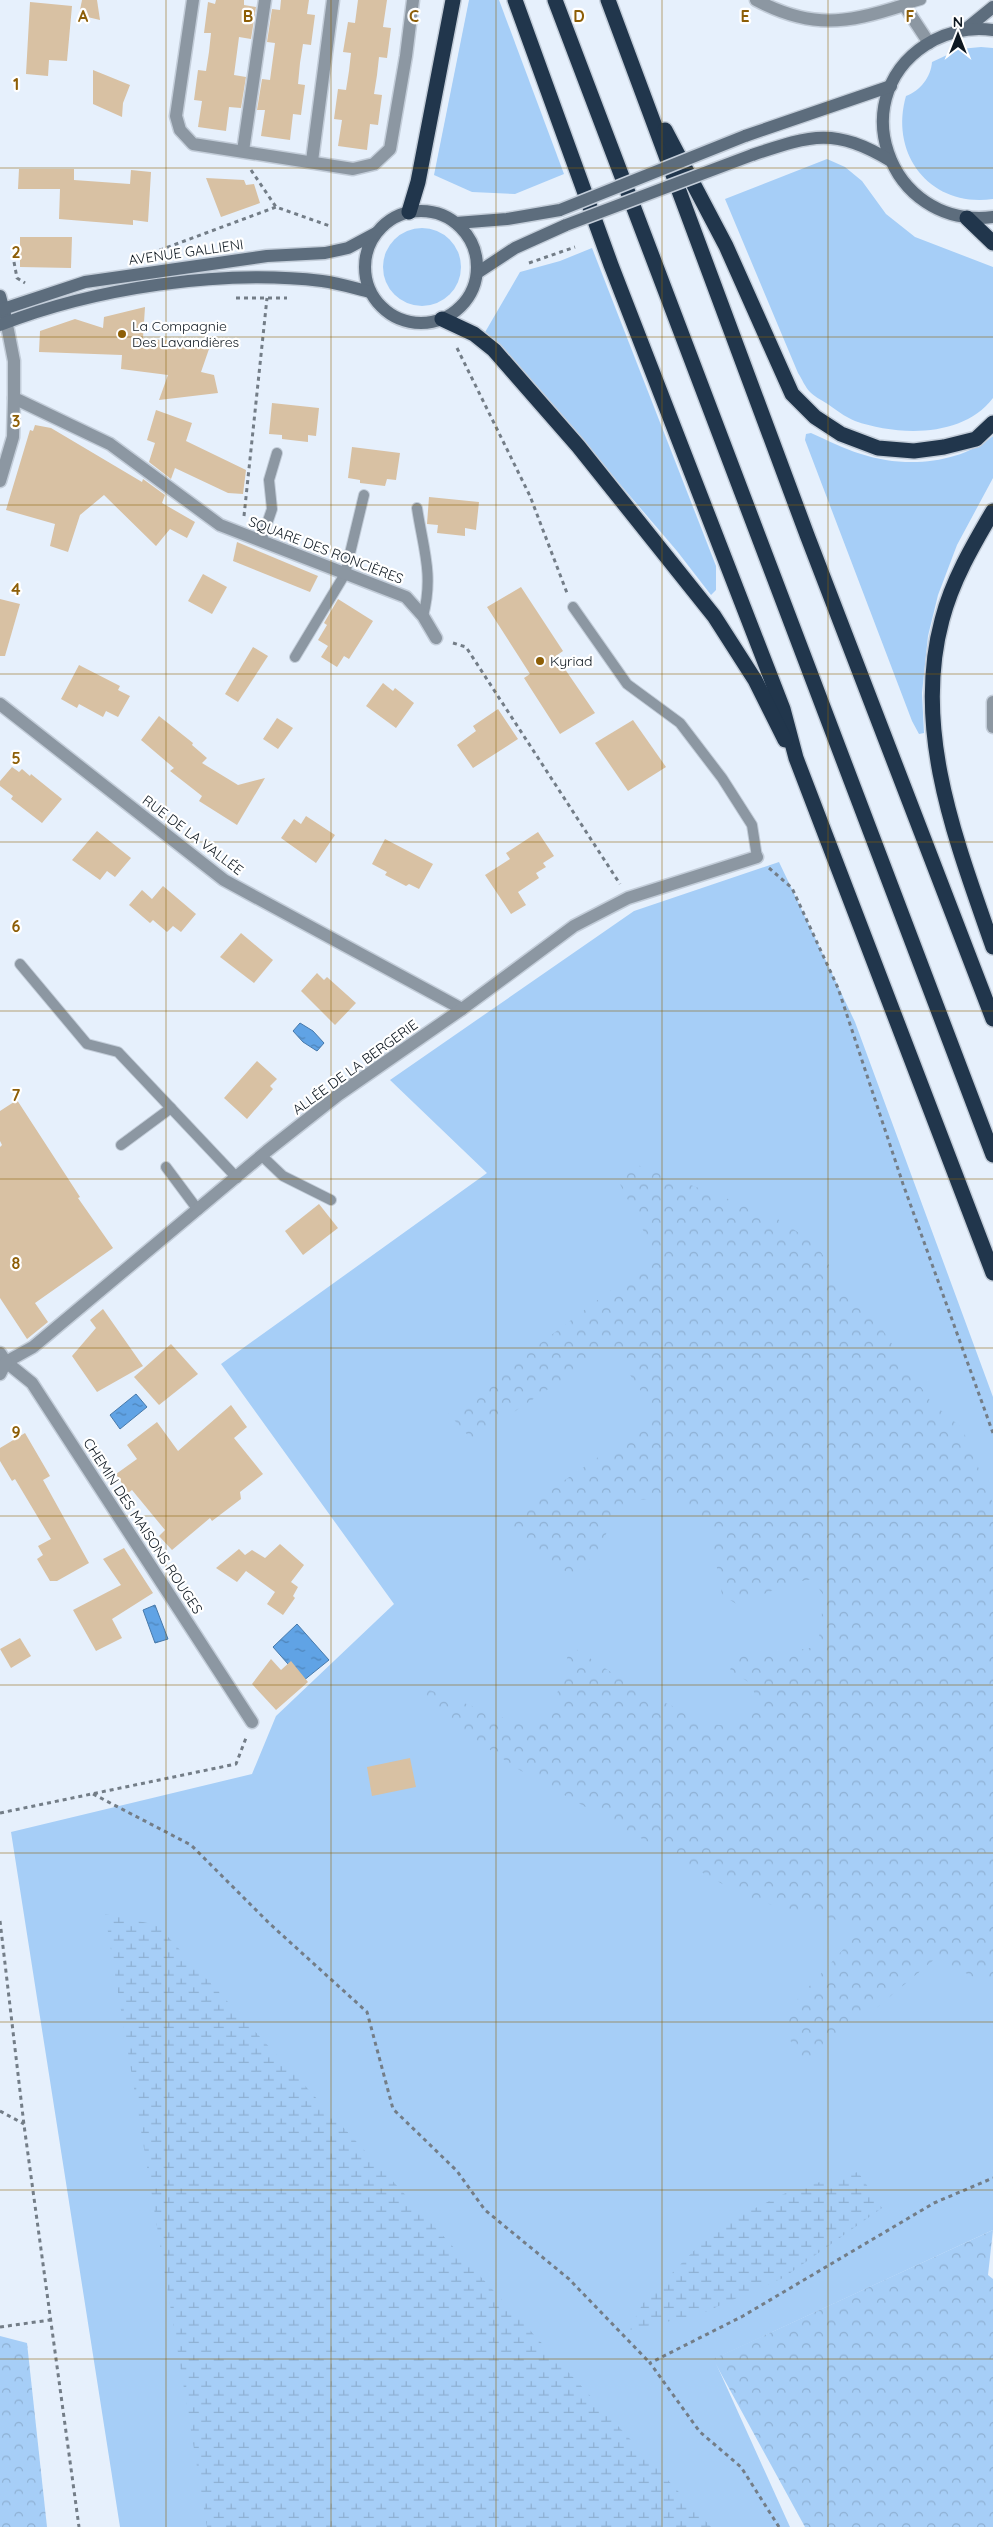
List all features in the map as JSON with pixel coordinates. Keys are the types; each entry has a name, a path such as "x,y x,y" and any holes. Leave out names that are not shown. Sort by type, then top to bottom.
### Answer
{"highway":[{"path":"409,212 418,182 453,0"},
{"path":"515,0 611,265 783,708 796,758 993,1273"},
{"path":"555,0 993,1155"},
{"path":"608,0 807,534 993,1019"},
{"path":"637,77 726,246 792,394 815,417 841,434 878,448 914,451 944,447 976,438 993,423"},
{"path":"967,218 993,243"},
{"path":"442,319 474,334 494,350 578,446 714,616 755,680 796,758"},
{"path":"993,511 972,546 942,619 933,668 933,734 946,802 993,947"}],"main road":[{"path":"964,30 993,7"},
{"path":"993,30 964,30 946,35 929,43 906,61 891,86 883,118 884,140 891,161 909,189 926,203 946,213 967,218 993,217"},
{"path":"456,224 507,219 560,210 745,136 891,86"},
{"path":"477,273 515,248 566,225 752,155 806,138 836,137 868,147 891,161"},
{"name":"AVENUE GALLIENI","path":"3,316 85,282 267,256 325,253 348,248 376,233 387,222 409,212 434,212 456,224 466,234 473,246 477,273 474,288 466,301 455,312 442,319 427,323 404,321 384,310 370,292 366,279 365,258 376,233"},
{"path":"0,296 3,316 89,297 209,280 281,278 324,281 370,292"}],"street":[{"path":"193,0 176,116 180,130 193,144 353,168 374,164 390,149 406,56 413,0"},
{"path":"243,151 265,0"},
{"path":"312,161 333,0"},
{"path":"756,0 792,17 831,21 872,16 904,5 929,43"},
{"path":"0,480 12,438 14,398 14,361 3,316"},
{"name":"SQUARE DES RONCIÈRES","path":"14,398 110,444 220,525 406,597 423,616 436,638"},
{"path":"993,702 993,727"},
{"name":"RUE DE LA VALLÉE","path":"0,704 224,880 462,1009"},
{"name":"ALLÉE DE LA BERGERIE","path":"2,1363 33,1347 262,1156 338,1096 462,1009 574,926 628,898 757,857"},
{"name":"CHEMIN DES MAISONS ROUGES","path":"2,1363 32,1383 252,1722"}],"lane":[{"path":"904,5 921,0"},
{"path":"261,541 272,509 269,480 277,454"},
{"path":"295,657 345,574 364,495"},
{"path":"418,508 427,556 429,594 423,616"},
{"path":"573,607 627,684 680,724 722,778 752,825 757,857"},
{"path":"20,964 87,1044 118,1052 237,1178"},
{"path":"121,1145 171,1108"},
{"path":"262,1156 283,1176 331,1200"},
{"path":"166,1167 198,1210"}],"path":[{"path":"243,151 249,168 276,207 330,226"},
{"path":"145,255 276,207"},
{"path":"528,263 575,247"},
{"path":"14,262 17,278 22,282 30,283"},
{"path":"242,534 267,298"},
{"path":"456,345 530,496 573,607"},
{"path":"436,638 466,647 628,898"},
{"path":"757,857 792,888 838,988 903,1184 993,1434"},
{"path":"0,1813 236,1764 252,1722"},
{"path":"93,1794 191,1845 270,1924 366,2012 393,2109 457,2171 485,2210 569,2279 650,2363 700,2432 740,2468 779,2527"},
{"path":"0,1921 24,2125 79,2527"},
{"path":"0,2111 24,2125"},
{"path":"650,2363 743,2316 934,2203 993,2178"},
{"path":"0,2327 50,2320"}],"green space":[{"path":"469,0 499,0 564,174 515,194 472,192 434,175"},
{"path":"993,48 993,199 971,200 951,195 934,186 920,173 910,157 904,138 902,118 906,96 916,91 924,83 932,62 960,49"},
{"path":"827,159 845,167 862,181 886,214 915,237 993,267 993,398 980,411 965,421 929,430 910,431 872,426 851,419 816,396 808,390 798,373 725,199"},
{"path":"422,228 437,231 449,240 458,252 461,267 458,282 449,294 437,303 422,306 407,303 395,294 386,282 383,267 386,252 395,240 407,231"},
{"path":"592,248 716,566 716,590 711,595 677,551 518,365 484,334 520,272 560,261"},
{"path":"811,433 861,454 894,461 912,462 946,458 963,453 979,446 993,436 993,478 957,545 938,595 928,636 922,693 924,733 919,734 912,721 805,440 806,434"},
{"path":"779,862 855,1022 993,1397 993,2230 714,2359 790,2527 120,2527 11,1832 252,1774 276,1716 394,1604 221,1364 487,1173 390,1080 634,911"},
{"path":"632,1163 773,1216 816,1244 848,1296 882,1329 931,1402 962,1428 993,1503 993,1987 936,1958 801,2071 782,2016 862,1929 827,1917 751,1900 516,1768 421,1701 422,1687 530,1728 549,1713 562,1681 570,1645 641,1692 688,1713 699,1723 733,1726 757,1704 752,1684 730,1671 734,1654 787,1651 818,1646 824,1596 812,1579 788,1584 738,1605 722,1595 709,1525 677,1495 634,1501 614,1517 589,1570 569,1574 504,1522 658,1416 611,1347 472,1440 448,1413 656,1256 616,1176"},
{"path":"105,1914 157,1925 711,2527 207,2527"},
{"path":"858,2172 882,2208 783,2278 698,2315 629,2330 643,2303 717,2227 794,2189"},
{"path":"993,2230 988,2275 993,2279 993,2527 805,2527 713,2359"},
{"path":"0,2336 27,2343 47,2527 0,2527"}],"water":[{"path":"300,1023 313,1031 324,1043 317,1051 303,1042 293,1031"},
{"path":"136,1394 147,1407 120,1429 110,1415"},
{"path":"155,1605 168,1639 155,1643 143,1610"},
{"path":"297,1624 329,1660 303,1681 273,1647"}],"building":[{"path":"82,0 97,0 100,20 79,15"},
{"path":"216,0 244,0 244,5 256,7 251,39 239,37 234,75 246,77 241,108 229,107 226,131 198,127 202,101 194,100 198,70 206,71 209,52 211,33 204,33 208,2 215,4"},
{"path":"281,0 309,0 307,14 315,15 311,45 303,44 298,84 305,85 301,115 293,114 290,140 261,136 265,110 257,110 262,79 270,80 275,43 267,42 272,9 280,10"},
{"path":"358,0 387,0 383,27 391,28 387,58 379,57 374,94 382,95 378,125 370,124 367,150 338,146 342,120 334,119 338,89 346,90 351,53 343,52 348,22 355,23"},
{"path":"30,2 72,6 67,61 49,60 48,76 26,74"},
{"path":"93,70 130,85 123,103 122,117 93,104"},
{"path":"19,169 74,169 74,180 130,184 131,170 151,172 148,222 133,220 133,225 59,219 60,189 18,189"},
{"path":"206,178 244,180 246,185 254,184 260,203 221,217"},
{"path":"20,237 72,237 71,268 20,267"},
{"path":"145,307 143,338 182,342 209,349 201,372 214,375 218,393 159,400 168,375 121,369 122,355 39,352 40,331 75,319 103,328 104,317"},
{"path":"272,403 319,408 316,436 308,435 308,442 282,439 282,435 269,434"},
{"path":"156,410 192,423 186,441 246,470 243,494 228,493 175,468 171,479 149,462 155,443 147,440"},
{"path":"35,425 51,428 142,482 143,479 165,495 162,503 195,522 187,538 170,529 156,546 104,495 80,515 68,552 50,546 55,524 6,510 30,430 33,431"},
{"path":"352,447 400,453 396,480 387,479 385,486 360,483 360,480 348,478"},
{"path":"429,497 479,502 476,530 465,528 465,536 437,533 438,525 427,524"},
{"path":"237,542 318,576 310,592 233,561"},
{"path":"203,574 227,587 212,614 188,601"},
{"name":"Kyriad","path":"521,587 563,651 556,656 595,713 560,734 524,678 530,674 487,607"},
{"path":"0,599 20,604 5,656 0,656"},
{"path":"338,599 373,621 349,659 344,656 337,667 321,657 328,646 318,640 327,625 324,623"},
{"path":"253,647 268,656 238,702 225,694"},
{"path":"79,665 120,686 118,690 130,696 118,717 106,711 103,717 79,704 77,708 61,699"},
{"path":"383,683 393,691 395,688 414,703 396,728 366,706"},
{"path":"498,709 518,739 473,768 457,745 476,731 473,726"},
{"path":"159,716 193,743 192,745 207,758 202,763 238,785 265,778 237,825 199,801 202,796 170,771 174,768 141,740"},
{"path":"277,718 293,728 278,749 263,739"},
{"path":"633,720 666,767 628,791 595,743"},
{"path":"12,767 19,772 22,769 30,776 31,774 62,799 42,823 11,799 13,796 0,786 0,781"},
{"path":"306,816 335,835 316,863 281,838 294,819 301,824"},
{"path":"97,831 131,858 115,877 107,871 100,880 72,860"},
{"path":"538,832 554,856 543,863 546,867 536,873 539,878 518,892 526,905 511,914 485,875 510,859 506,853"},
{"path":"385,839 433,864 419,889 409,884 406,886 385,875 387,872 372,864"},
{"path":"163,886 196,914 181,932 173,926 167,932 153,920 150,923 129,905 142,890 152,899"},
{"path":"241,933 273,960 254,983 220,957"},
{"path":"317,973 324,980 327,977 356,1003 335,1025 301,991"},
{"path":"257,1061 277,1079 270,1086 273,1089 247,1119 224,1098"},
{"path":"17,1100 80,1197 78,1198 113,1248 35,1303 48,1322 27,1339 0,1298 0,1147 2,1145 0,1141 0,1111"},
{"path":"319,1204 338,1228 303,1255 285,1231"},
{"path":"103,1309 143,1366 97,1392 72,1356 96,1328 90,1320"},
{"path":"171,1344 198,1374 159,1405 134,1377"},
{"path":"231,1405 247,1427 234,1438 263,1474 240,1492 241,1499 212,1521 210,1518 172,1550 159,1536 165,1530 132,1490 128,1493 116,1474 137,1459 127,1445 157,1422 178,1451"},
{"path":"25,1433 50,1476 43,1480 89,1563 57,1581 50,1581 37,1559 43,1555 38,1546 51,1539 15,1479 12,1481 0,1461 0,1448"},
{"path":"280,1544 304,1565 291,1582 298,1587 293,1596 295,1598 283,1615 267,1604 275,1592 246,1571 237,1582 216,1568 239,1549 245,1555 252,1550 265,1558"},
{"path":"124,1548 153,1593 112,1619 122,1638 96,1651 73,1610 121,1585 103,1559"},
{"path":"20,1638 31,1656 11,1668 0,1649"},
{"path":"271,1659 281,1670 291,1661 308,1682 276,1710 252,1684"},
{"path":"410,1758 416,1787 372,1796 367,1767"}],"place":[{"name":"La Compagnie Des Lavandières","path":"122,334"},
{"name":"Kyriad","path":"540,661"}]}
